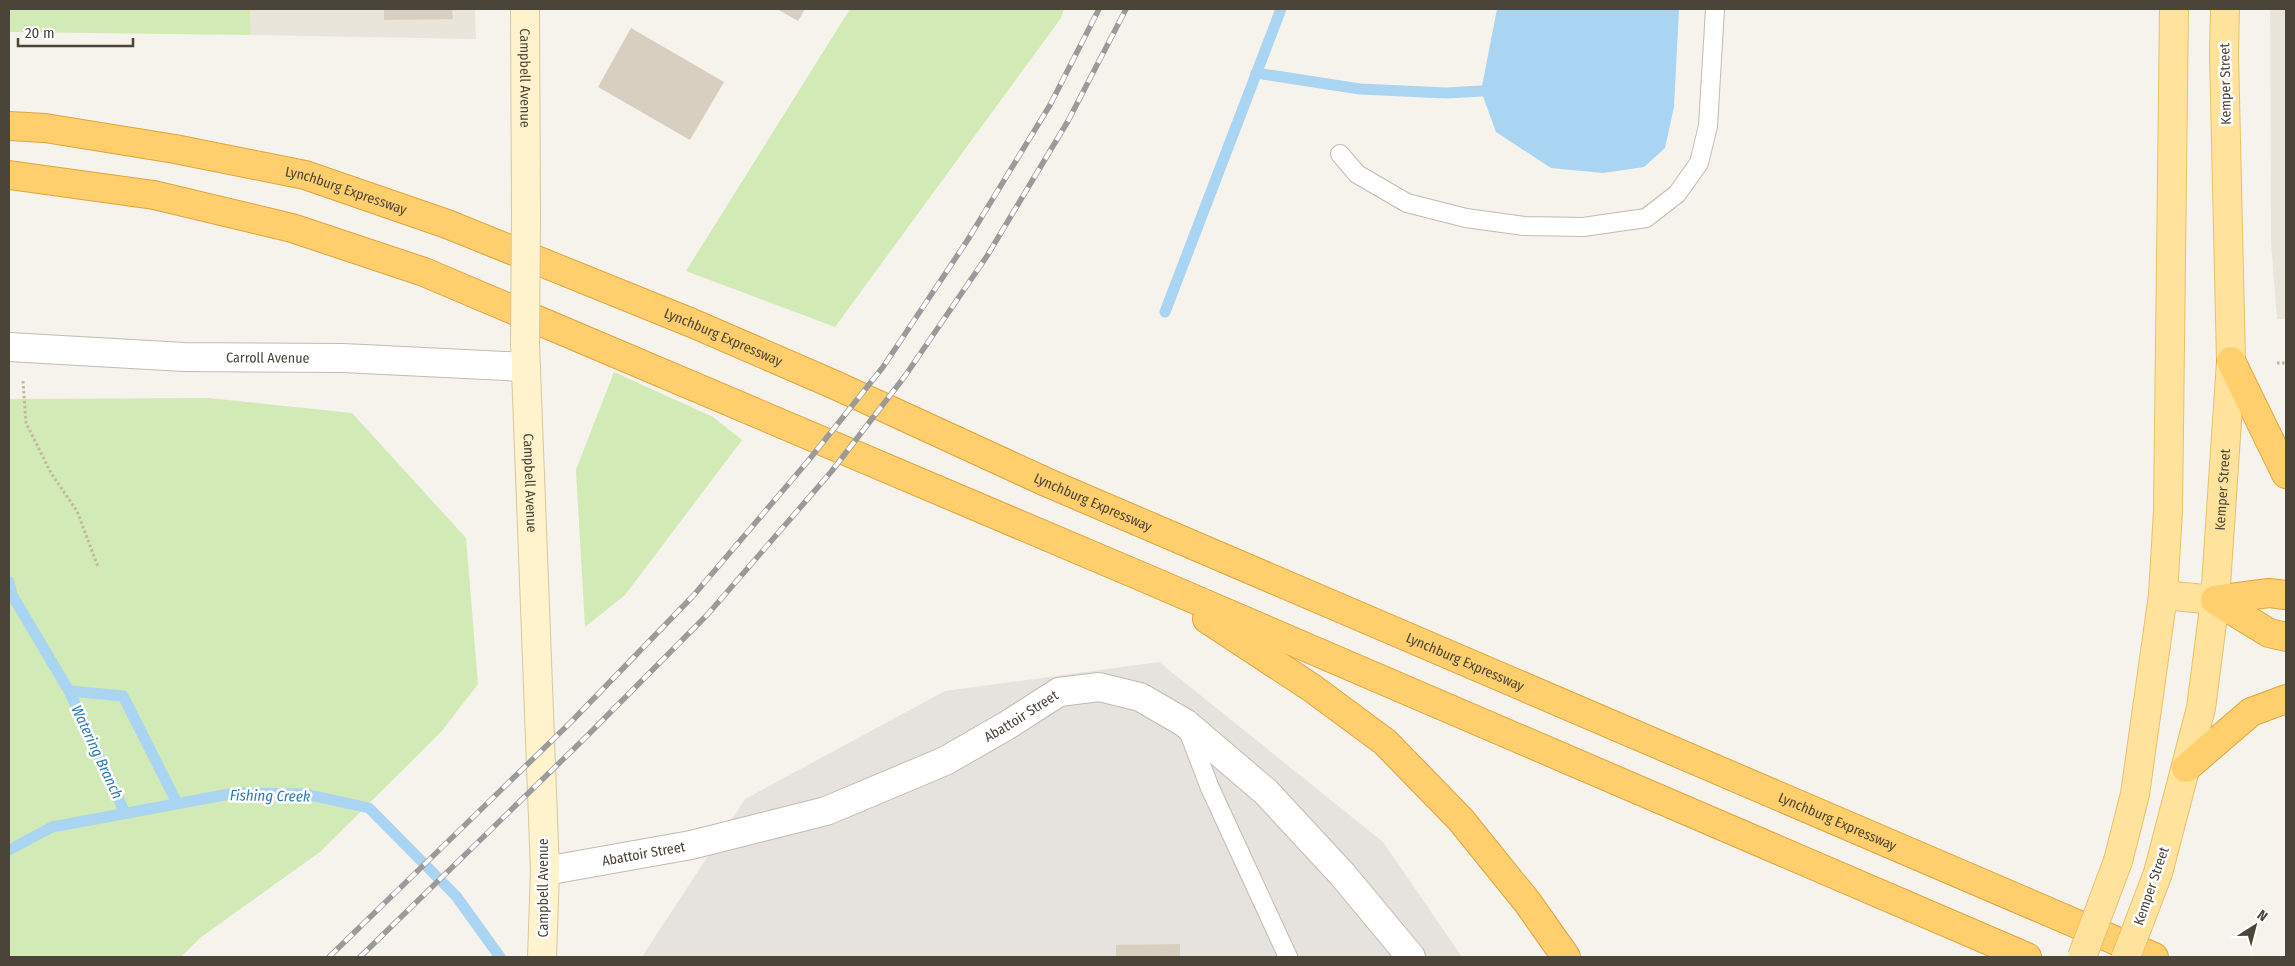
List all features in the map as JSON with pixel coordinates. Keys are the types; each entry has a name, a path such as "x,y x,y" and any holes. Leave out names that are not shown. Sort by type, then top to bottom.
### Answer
{"highway":[{"name":"Lynchburg Expressway","path":"9,126 45,128 175,149 305,175 447,224 710,331 835,385 1055,486 2154,957"},
{"path":"9,175 154,195 292,228 424,272 1145,578 2027,957"},
{"path":"2231,361 2286,474"},
{"path":"1145,578 1312,688 1384,742 1461,820 1528,903 1566,957"},
{"path":"2215,600 2269,593 2286,595"},
{"path":"2215,600 2268,633 2286,637"},
{"path":"2186,768 2251,712 2286,699"}],"main road":[{"name":"Campbell Avenue","path":"525,9 525,356 545,871 542,957"},
{"path":"2082,957 2118,862 2135,794 2163,595 2168,510 2174,9"},
{"name":"Kemper Street","path":"2126,957 2158,873 2201,708 2215,600 2231,361 2224,54 2225,9"},
{"path":"2163,595 2215,600"}],"street":[{"name":"Carroll Avenue","path":"16,347 184,356 343,358 525,356"},
{"name":"Abattoir Street","path":"545,871 691,845 826,812 945,761 1006,726 1059,692 1099,687 1140,697 1185,723 1266,792 1342,874 1411,957"}],"lane":[{"path":"1340,154 1357,174 1407,203 1466,218 1524,226 1582,227 1646,218 1677,194 1699,163 1708,126 1715,9"},
{"path":"1185,723 1210,788 1288,957"}],"path":[{"path":"16,347 22,376 26,423 51,473 77,511 98,567"},
{"path":"2277,364 2286,363"}],"shaded area":[{"path":"250,9 475,9 476,39 251,35"},
{"path":"2270,9 2286,9 2286,319 2277,319 2271,243"},
{"path":"1159,662 1383,842 1462,957 642,957 745,799 945,691"}],"green space":[{"path":"9,9 250,9 251,35 9,32"},
{"path":"850,9 1064,9 1061,18 835,327 686,271"},
{"path":"614,372 713,417 742,440 625,595 585,627 576,470"},
{"path":"209,398 352,413 466,538 478,684 441,732 320,852 200,938 181,957 9,957 9,399"}],"water":[{"path":"1497,9 1679,9 1674,107 1665,148 1644,167 1603,173 1551,168 1496,132 1481,91"}],"building":[{"path":"384,9 452,9 453,19 384,20"},
{"path":"777,9 805,9 798,21"},
{"path":"631,28 724,82 690,140 598,87"},
{"path":"1180,944 1180,957 1116,957 1116,945"}],"waterway":[{"path":"1165,312 1281,9"},
{"path":"1256,73 1360,89 1446,93 1481,91"},
{"name":"Watering Branch","path":"9,582 12,595 69,691 125,813"},
{"name":"Watering Branch","path":"69,691 123,696 177,803"},
{"name":"Fishing Creek","path":"9,850 52,827 235,793 305,794 369,808 456,896 500,957"}],"railway":[{"path":"329,957 571,722 693,596 808,461 883,367 967,241 1050,105 1099,9"},
{"path":"360,957 585,738 708,614 831,472 905,376 987,256 1068,121 1126,9"}]}
